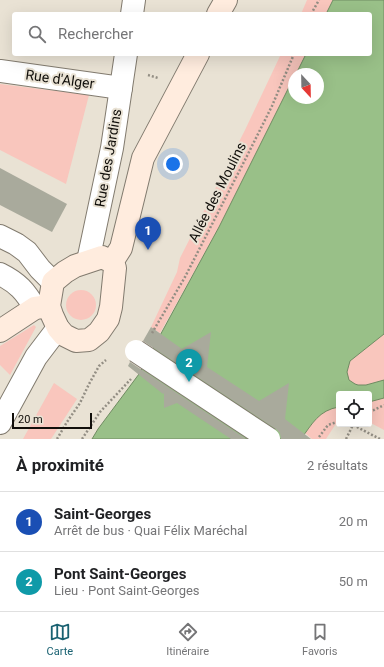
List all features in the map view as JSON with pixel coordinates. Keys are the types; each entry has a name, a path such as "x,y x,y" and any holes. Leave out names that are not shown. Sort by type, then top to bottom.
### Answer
{"street":[{"path":"132,12 134,0"},
{"path":"219,12 226,0"},
{"path":"112,262 121,248 143,158 197,56"},
{"name":"Rue d'Alger","path":"0,71 124,70"},
{"name":"Rue des Jardins","path":"88,261 112,148 124,70"},
{"path":"0,236 16,244 27,252 40,269 53,282"},
{"path":"0,274 11,280 42,307 52,316 58,328 64,335 76,341 89,340 99,332 108,319 111,307 115,268 112,262 102,257 75,266 53,282 42,307 0,331"},
{"path":"0,423 36,357 58,328"},
{"path":"136,351 269,439"}],"path":[{"path":"313,12 319,0"},
{"name":"Allée des Moulins","path":"151,335 185,278 272,106 293,56"},
{"path":"124,70 182,85"},
{"path":"82,439 100,412 131,379"},
{"path":"57,439 80,403"},
{"path":"372,410 384,404"},
{"path":"319,437 328,426 336,422"},
{"path":"346,439 353,425 380,439"}],"shaded area":[{"path":"307,0 333,0 327,12 302,12"},
{"path":"333,0 384,0 384,334 350,361 347,372 349,380 358,385 366,385 384,380 384,398 372,401 372,391 336,391 336,408 321,414 301,439 92,439 139,374 219,227 288,89 288,104 324,104 324,68 299,68 305,56 372,56 372,12 327,12"},
{"path":"280,56 305,56 299,68 288,68 288,89 219,227 160,333 151,327 177,272 180,258 245,130"},
{"path":"0,84 89,95 66,184 0,150"},
{"path":"81,290 92,294 96,305 92,316 81,320 70,316 66,305 70,294"},
{"path":"34,325 36,327 10,375 0,365 0,346"},
{"path":"384,334 384,430 372,424 372,391 336,391 336,424 326,439 312,439 305,433 317,417 350,361"},
{"path":"54,383 77,399 51,439 23,439"}],"building":[{"path":"0,168 67,204 52,232 0,205"},
{"path":"151,327 182,349 211,332 207,367 259,401 289,383 285,419 311,439 281,439 280,433 276,429 143,341"},
{"path":"130,362 246,439 231,439 177,403 164,408 164,393 163,394 128,366"}],"place":[{"name":"Saint-Georges","path":"148,250"},
{"name":"Pont Saint-Georges","path":"189,382"}]}
